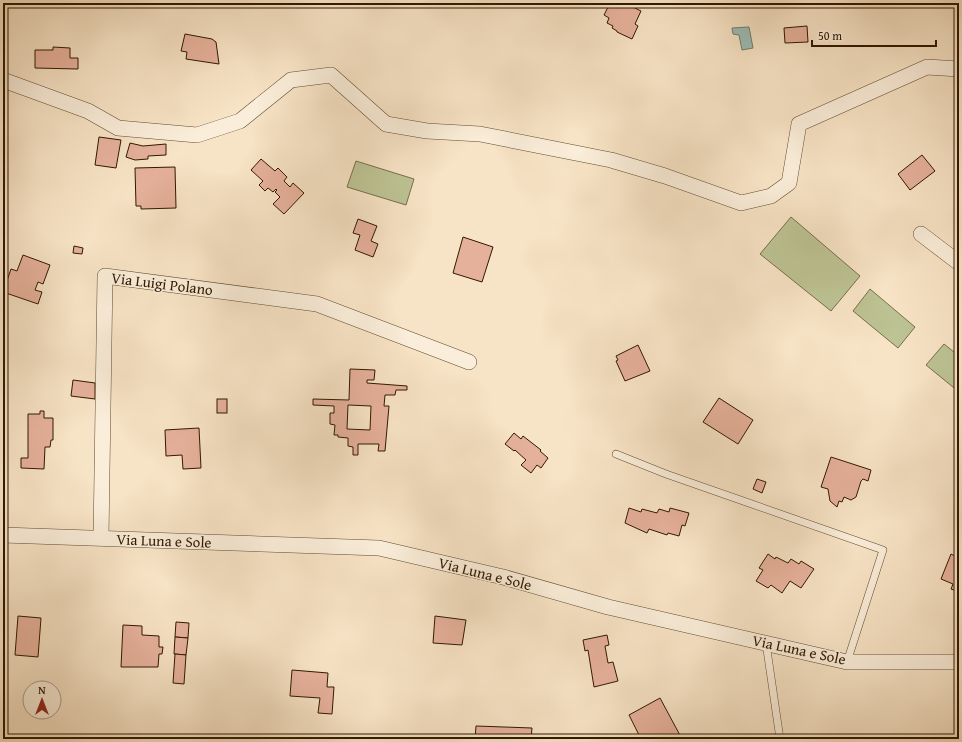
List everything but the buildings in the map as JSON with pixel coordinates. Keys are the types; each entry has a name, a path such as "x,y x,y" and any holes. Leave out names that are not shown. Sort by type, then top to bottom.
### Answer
{"street":[{"path":"3,80 88,112 118,128 197,135 240,121 291,80 331,75 386,124 427,131 480,134 611,160 665,176 741,203 771,196 788,183 799,124 927,67 959,69"},
{"path":"921,234 959,263"},
{"name":"Via Luigi Polano","path":"101,538 105,276 317,304 469,362"},
{"name":"Via Luna e Sole","path":"3,535 379,548 503,577 608,606 847,662 959,662"}],"lane":[{"path":"616,454 883,550 847,662"},
{"path":"766,643 780,739"}],"green space":[{"path":"356,161 414,179 406,205 347,187"},
{"path":"791,217 860,276 831,311 760,254"},
{"path":"870,289 915,327 898,348 853,311"},
{"path":"944,344 959,356 959,392 926,365"}],"water":[{"path":"749,27 753,48 742,50 739,35 733,34 732,28"}]}
